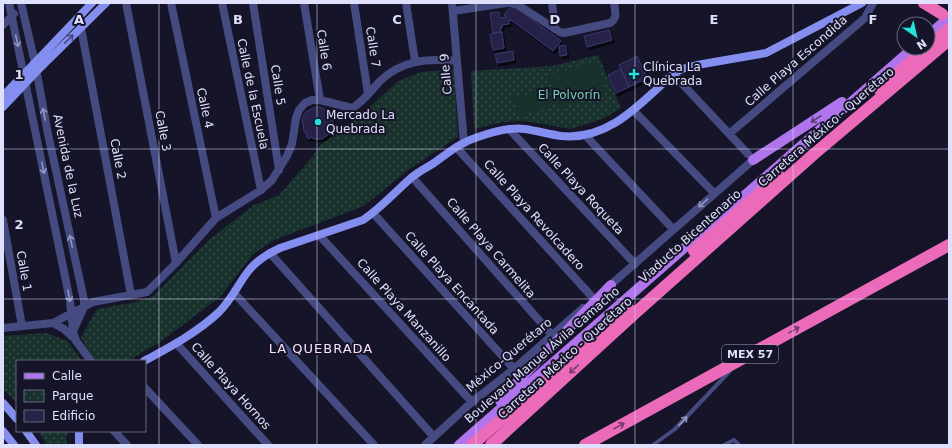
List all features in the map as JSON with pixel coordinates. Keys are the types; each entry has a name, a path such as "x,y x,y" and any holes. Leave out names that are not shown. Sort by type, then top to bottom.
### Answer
{"highway":[{"path":"924,3 945,16"},
{"name":"Viaducto Bicentenario","path":"936,40 949,29"},
{"name":"Carretera México - Querétaro","path":"491,445 634,314 814,154 949,40"},
{"path":"902,81 949,51"},
{"name":"Viaducto Bicentenario","path":"472,445 917,56"},
{"name":"MEX 57","path":"584,445 949,245"},
{"path":"915,263 949,253"},
{"path":"466,445 552,388"}],"main road":[{"path":"936,27 945,16"},
{"name":"Boulevard Manuel Ávila Camacho","path":"459,445 904,56"},
{"path":"751,157 873,83"},
{"path":"476,430 517,382 611,285"}],"street":[{"name":"Avenida de la Luz","path":"9,3 70,301 73,331 76,341 90,360"},
{"path":"3,107 35,63 92,3"},
{"path":"3,96 36,71 106,3"},
{"name":"Calle 3","path":"126,3 176,263"},
{"name":"Calle 4","path":"171,3 216,218"},
{"name":"Calle de la Escuela","path":"222,3 261,190"},
{"name":"Calle 5","path":"253,3 279,170"},
{"name":"Calle 6","path":"304,3 320,100"},
{"name":"Calle 7","path":"354,3 368,94"},
{"path":"406,3 415,62"},
{"path":"453,7 504,3"},
{"path":"511,3 518,5 555,29 564,33 614,21 616,17 614,3"},
{"path":"552,3 555,29"},
{"path":"146,360 176,343 220,311 234,294 249,270 270,253 319,234 357,222 373,213 412,177 464,143 477,137 509,129 524,129 561,136 585,135 600,131 613,125 633,110 673,74 682,69 766,53 862,3"},
{"name":"Calle Playa Escondida","path":"729,134 865,18 873,3"},
{"name":"Avenida de la Luz","path":"22,4 48,134 84,300 84,307"},
{"path":"3,25 22,4"},
{"name":"Calle 9","path":"453,7 464,143"},
{"name":"Calle 2","path":"81,28 131,295"},
{"path":"3,328 53,323 100,300 147,292 176,263 216,218 261,190 272,180 287,156 292,144 296,118 299,110 305,104 312,100 320,100 352,108 358,105 385,77 397,69 415,62 439,59 457,61"},
{"path":"673,74 751,157"},
{"path":"633,110 714,193"},
{"name":"Calle Playa Roqueta","path":"509,129 635,264"},
{"path":"585,135 673,230"},
{"name":"Calle Playa Revolcadero","path":"456,147 594,299"},
{"name":"México-Querétaro","path":"425,445 472,402 514,369 635,264 714,193 751,157"},
{"name":"Calle Playa Carmelita","path":"412,177 552,335"},
{"name":"Calle Playa Encantada","path":"373,213 514,369"},
{"name":"Calle 1","path":"3,220 22,326"},
{"name":"Calle Playa Manzanillo","path":"319,234 472,402"},
{"path":"270,253 434,437"},
{"path":"234,294 374,445"},
{"path":"73,331 84,307"},
{"path":"53,323 64,329 76,341"},
{"name":"Calle Playa Hornos","path":"176,343 268,445"},
{"path":"146,389 198,445"},
{"path":"3,403 16,418"},
{"path":"3,432 14,445"},
{"path":"27,432 36,445"},
{"path":"79,432 79,445"},
{"path":"115,432 127,445"}],"lane":[{"path":"653,445 675,429 741,359"},
{"path":"724,445 734,440 739,445"}],"green space":[{"name":"El Polvorín","path":"598,55 621,108 603,119 571,129 524,121 503,122 474,129 471,71 552,66"},
{"path":"597,60 607,92 559,108 548,76"},
{"path":"454,69 458,137 411,168 364,206 272,241 253,254 220,297 159,343 130,360 96,360 87,349 81,337 97,309 136,302 153,296 210,239 254,205 279,195 313,156 321,144 361,115 398,81 421,72"},
{"path":"548,89 552,107 518,116 513,98"},
{"path":"46,333 68,341 81,360 16,360 16,402 3,389 3,336"},
{"path":"40,432 68,432 66,436 67,445 46,445"}],"building":[{"path":"512,5 561,41 553,51 511,20 509,20 509,24 502,25 502,28 500,28 501,32 493,33 490,13 499,12 500,18 507,17 504,15"},
{"path":"609,30 612,40 587,47 584,36"},
{"path":"502,32 504,48 493,50 490,34"},
{"path":"565,45 567,55 560,56 559,46"},
{"path":"513,51 514,60 497,63 495,54"},
{"name":"Clínica La Quebrada","path":"637,56 647,78 629,87 619,65"},
{"path":"621,69 629,87 616,93 608,75"},
{"name":"Mercado La Quebrada","path":"319,107 328,112 330,110 333,113 330,115 333,119 333,127 329,134 322,139 314,139 311,137 309,139 306,137 307,135 304,131 302,119 306,112 313,108"}],"place":[{"name":"Clínica La Quebrada","path":"634,74"},
{"name":"Mercado La Quebrada","path":"318,122"}],"district":[{"name":"LA QUEBRADA","path":"321,348"}]}
